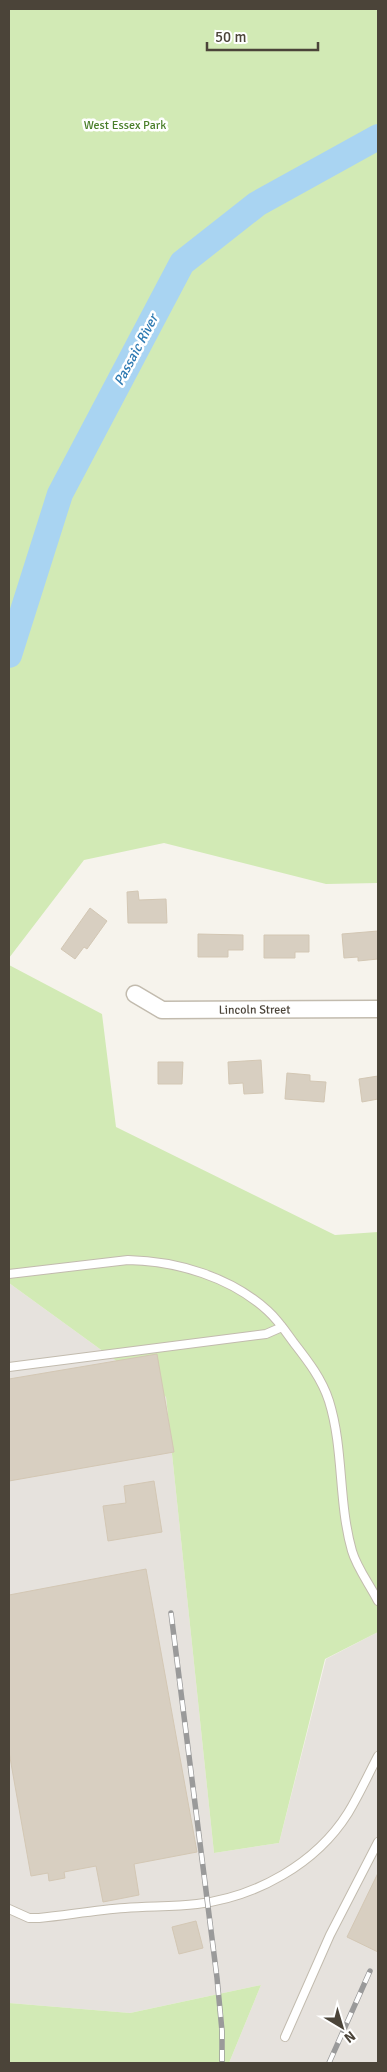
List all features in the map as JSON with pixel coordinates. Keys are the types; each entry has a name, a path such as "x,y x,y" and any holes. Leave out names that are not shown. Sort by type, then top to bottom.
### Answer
{"street":[{"name":"Lincoln Street","path":"135,994 162,1010 378,1009"}],"lane":[{"path":"9,1274 128,1260 171,1264 215,1278 235,1288 268,1311 311,1364 328,1400 337,1442 348,1535 353,1553 378,1601"},
{"path":"9,1367 266,1334 282,1327"},
{"path":"9,1909 29,1918 39,1918 124,1908 198,1904 241,1895 255,1890 286,1873 314,1852 329,1837 347,1814 378,1756"},
{"path":"285,2037 330,1935 378,1842"}],"shaded area":[{"path":"9,1283 166,1397 214,1853 279,1843 326,1659 378,1632 378,2063 229,2063 261,1985 130,2013 9,2003"}],"green space":[{"name":"West Essex Park","path":"9,9 378,9 378,883 326,884 164,843 84,860 9,958"},
{"path":"9,965 102,1014 116,1127 335,1235 378,1232 378,1632 325,1659 279,1843 214,1853 166,1397 9,1283"},
{"path":"261,1985 229,2063 9,2063 9,2003 130,2013"}],"building":[{"path":"138,891 139,900 166,899 167,923 128,923 127,892"},
{"path":"90,908 107,921 87,949 84,947 75,959 61,949"},
{"path":"378,931 378,959 358,961 358,957 344,958 342,934"},
{"path":"198,934 243,935 243,950 228,950 228,957 198,957"},
{"path":"264,935 309,935 309,952 295,952 295,958 264,958"},
{"path":"261,1060 263,1093 244,1094 243,1083 229,1084 228,1062"},
{"path":"158,1062 183,1062 182,1084 158,1084"},
{"path":"287,1073 310,1075 310,1081 326,1082 324,1102 285,1099"},
{"path":"378,1076 378,1099 362,1102 359,1079"},
{"path":"157,1354 174,1452 9,1481 9,1379"},
{"path":"154,1481 162,1532 108,1541 103,1506 126,1503 124,1486"},
{"path":"146,1569 197,1852 134,1864 139,1895 103,1902 96,1866 64,1872 65,1878 49,1881 48,1873 31,1876 9,1752 9,1595"},
{"path":"378,1873 378,1952 347,1937"},
{"path":"196,1921 203,1948 179,1954 172,1927"}],"waterway":[{"name":"Passaic River","path":"9,655 60,494 182,263 257,204 378,137"}],"railway":[{"path":"171,1613 217,1978 222,2031 222,2063"},
{"path":"329,2063 370,1971"}]}
